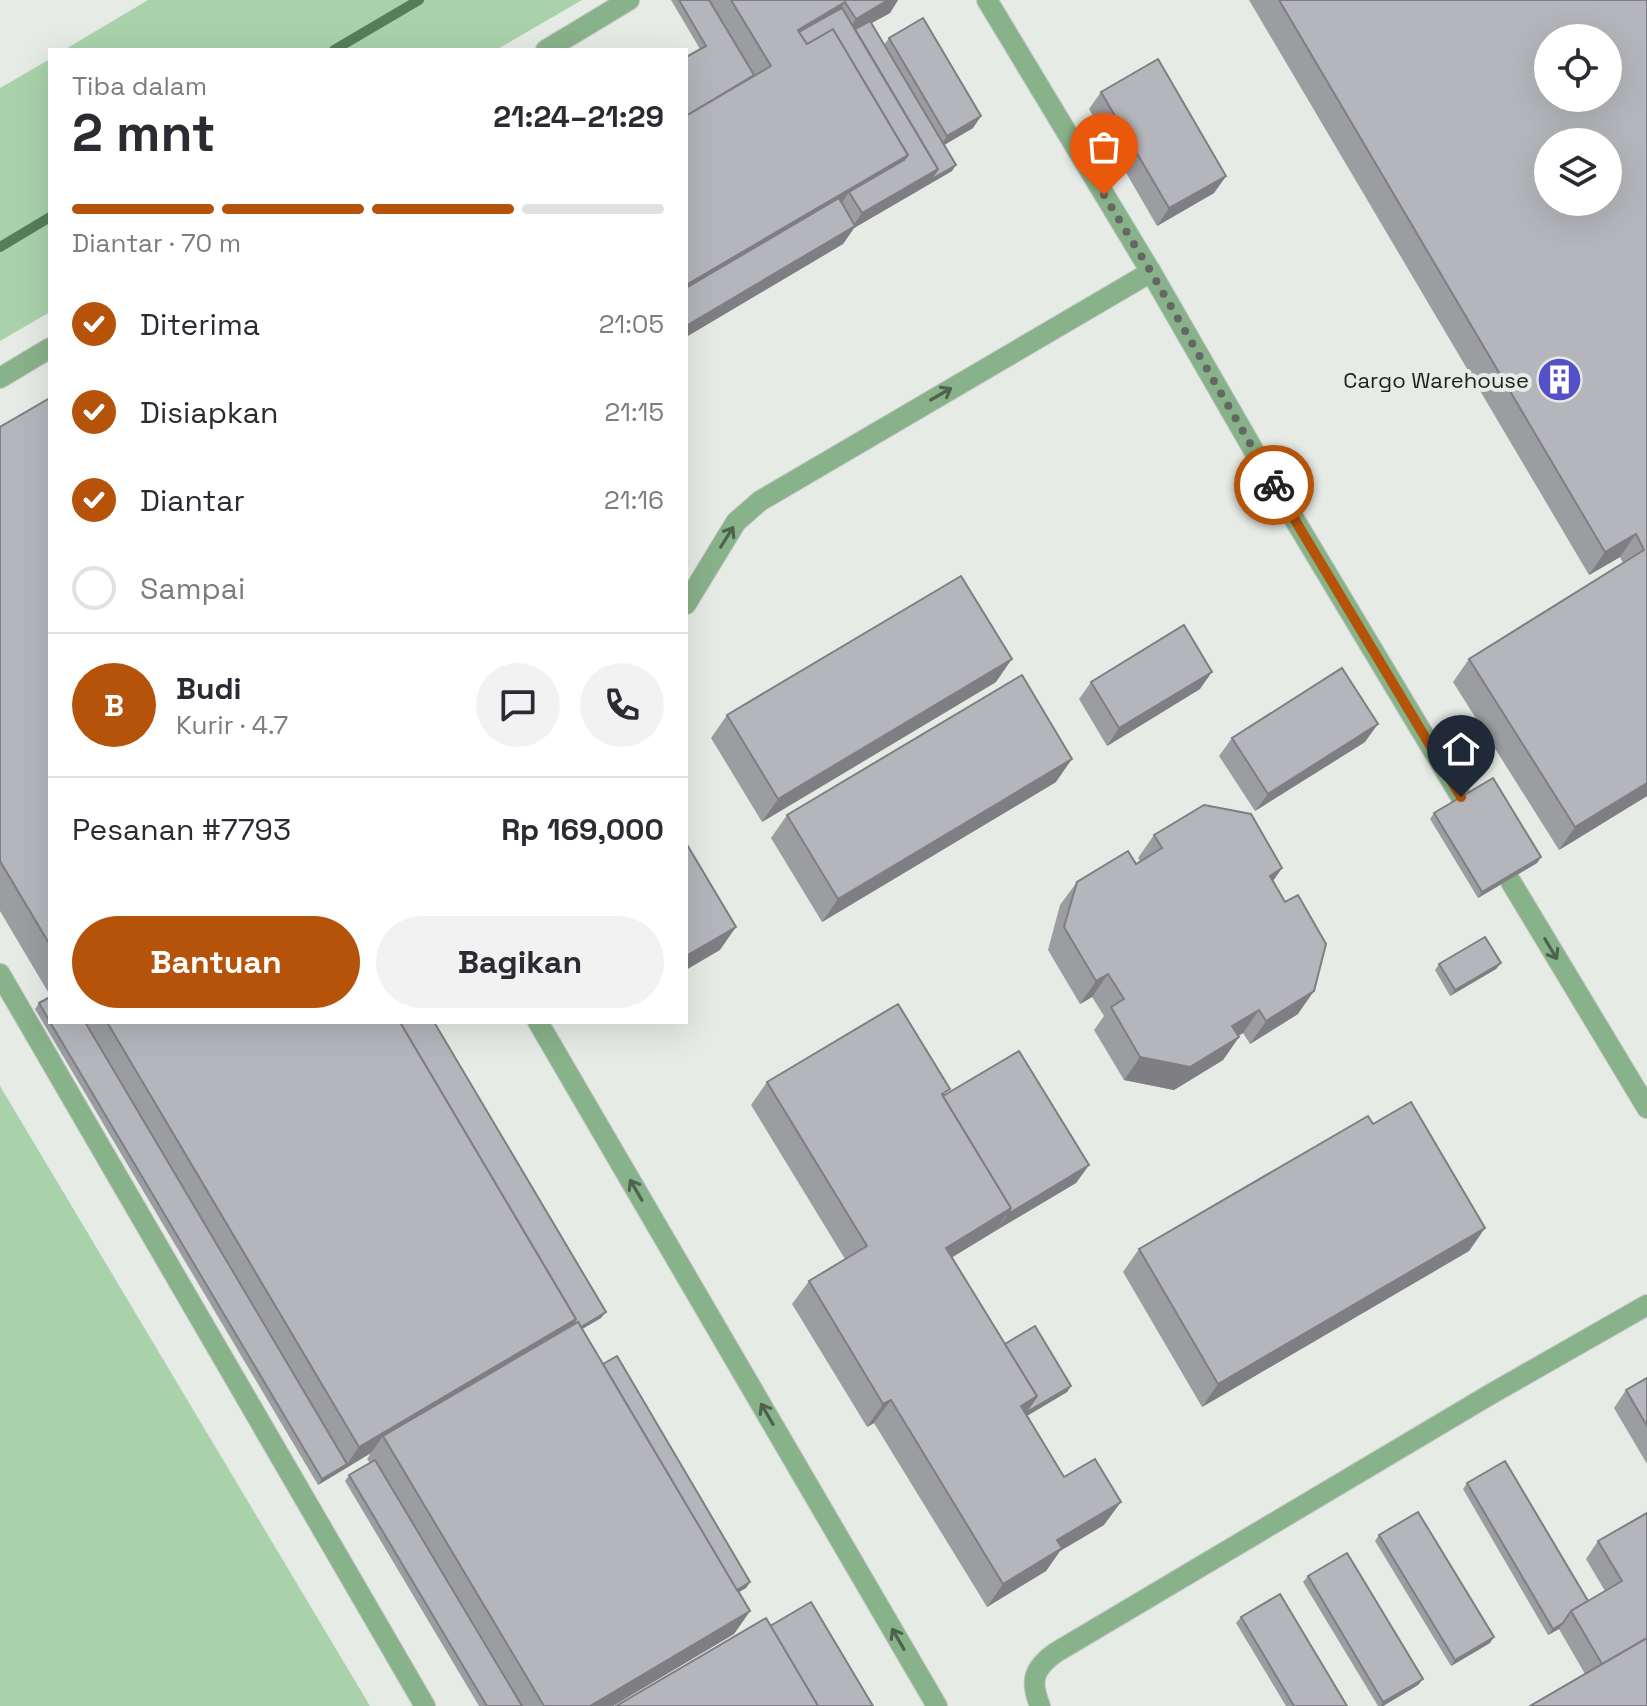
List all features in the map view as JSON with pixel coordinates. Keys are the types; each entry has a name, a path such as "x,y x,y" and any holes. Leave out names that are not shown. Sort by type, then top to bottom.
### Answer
{"lane":[{"path":"549,48 629,0"},
{"path":"987,0 1461,797"},
{"path":"688,601 736,522 760,501 1151,272"},
{"path":"0,378 48,349"},
{"path":"1511,882 1647,1108"},
{"path":"0,974 425,1706"},
{"path":"539,1024 937,1706"},
{"path":"1040,1706 1035,1694 1034,1677 1042,1663 1055,1653 1647,1305"}],"green space":[{"path":"148,0 582,0 499,48 67,48"},
{"path":"48,60 48,313 0,341 0,88"},
{"path":"0,1086 370,1706 0,1706"}],"building":[{"path":"679,0 709,0 754,75 688,115 688,56 706,46"},
{"path":"731,0 888,0 856,19 845,2 798,30 807,44 833,29 908,155 688,284 688,115 771,66"},
{"name":"Cargo Warehouse","path":"1279,0 1647,0 1647,783 1575,827 1469,659 1644,550 1636,534 1605,552"},
{"path":"842,8 938,169 862,213 849,192 908,155 833,29 807,44 799,32"},
{"path":"923,18 981,116 947,136 889,38"},
{"path":"870,21 956,165 930,180 938,169 855,29"},
{"path":"1158,59 1226,176 1169,208 1101,92"},
{"path":"839,198 855,226 688,325 688,287"},
{"path":"48,399 48,942 0,861 0,427"},
{"path":"961,576 1012,659 778,799 727,715"},
{"path":"1184,625 1212,672 1119,728 1091,682"},
{"path":"1342,668 1378,724 1268,794 1232,738"},
{"path":"1022,675 1072,759 838,899 787,815"},
{"path":"1493,778 1541,857 1482,892 1434,813"},
{"path":"1204,805 1251,814 1282,868 1270,876 1285,902 1298,895 1326,944 1314,991 1266,1021 1259,1010 1232,1026 1239,1037 1190,1067 1140,1057 1111,1007 1124,999 1108,974 1096,981 1064,927 1077,882 1128,851 1136,864 1162,848 1154,835"},
{"path":"688,846 736,927 688,955"},
{"path":"1485,937 1501,963 1455,990 1439,964"},
{"path":"48,998 48,1019 39,1003"},
{"path":"898,1004 950,1089 942,1094 1011,1208 946,1248 1037,1396 1021,1406 1064,1477 1095,1459 1121,1502 1057,1540 1062,1548 1003,1584 891,1400 883,1404 809,1281 867,1246 767,1082"},
{"path":"51,1024 86,1024 347,1464 322,1479"},
{"path":"108,1024 401,1024 576,1319 359,1447"},
{"path":"401,1024 435,1024 606,1312 581,1327 578,1322 572,1325 576,1319"},
{"path":"1019,1051 1089,1165 1008,1214 1011,1208 943,1096"},
{"path":"1411,1102 1485,1228 1218,1384 1139,1249 1368,1116 1373,1124"},
{"path":"578,1322 750,1611 590,1706 544,1706 383,1436"},
{"path":"1035,1326 1071,1386 1025,1413 1037,1396 1005,1344"},
{"path":"617,1356 750,1582 737,1590 603,1364"},
{"path":"1647,1378 1647,1426 1626,1390"},
{"path":"375,1460 522,1706 487,1706 349,1475"},
{"path":"1505,1461 1588,1601 1571,1611 1563,1623 1553,1629 1467,1483"},
{"path":"1418,1512 1494,1637 1455,1660 1379,1535"},
{"path":"1647,1513 1647,1638 1602,1664 1571,1611 1622,1581 1598,1541"},
{"path":"1347,1553 1423,1679 1383,1702 1308,1576"},
{"path":"1280,1594 1347,1706 1294,1706 1241,1617"},
{"path":"811,1602 873,1706 818,1706 770,1626"},
{"path":"766,1618 818,1706 616,1706"},
{"path":"1647,1638 1647,1706 1530,1706"}],"waterway":[{"path":"337,48 419,0"},
{"path":"0,247 48,218"}],"way so far":[{"path":"1104,195 1274,485"}],"place":[{"name":"Cargo Warehouse","path":"1560,380"}],"route":[{"path":"1274,485 1461,797"}]}
